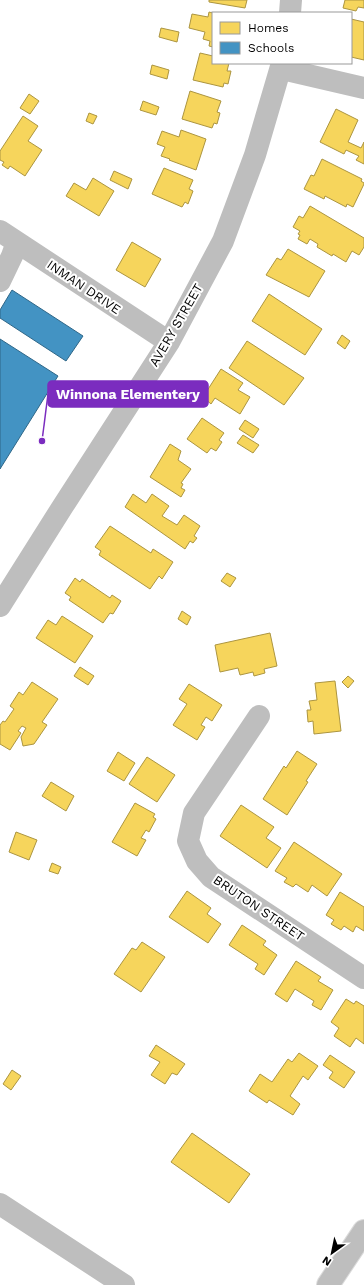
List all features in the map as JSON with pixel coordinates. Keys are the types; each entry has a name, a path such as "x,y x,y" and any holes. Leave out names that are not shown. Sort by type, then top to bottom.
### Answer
{"street":[{"path":"290,12 291,0"},
{"path":"282,66 364,88"},
{"name":"AVERY STREET","path":"0,606 169,342 223,241 256,155 282,66"},
{"path":"0,281 12,256 9,236"},
{"name":"INMAN DRIVE","path":"9,236 169,342"},
{"name":"BRUTON STREET","path":"259,716 194,813 188,841 197,861 211,877 364,978"},
{"path":"0,1204 124,1285"},
{"path":"328,1285 364,1231"}],"building: Homes":[{"path":"209,0 247,0 245,8 209,2"},
{"path":"345,0 364,0 364,8 358,7 356,11 343,8"},
{"path":"209,12 212,13 212,47 209,46 210,41 203,39 205,32 189,28 192,14 208,17"},
{"path":"352,19 364,22 364,60 352,57"},
{"path":"161,28 179,32 177,42 159,37"},
{"path":"200,53 212,56 212,64 229,64 227,71 231,71 228,84 224,83 223,87 193,80"},
{"path":"152,65 169,70 167,79 150,74"},
{"path":"190,91 221,101 217,112 220,113 217,124 214,123 212,128 182,119"},
{"path":"29,94 39,101 30,114 20,108"},
{"path":"143,101 159,107 156,115 140,110"},
{"path":"336,109 358,120 348,142 361,148 364,142 364,164 356,160 359,156 346,150 344,154 320,142"},
{"path":"89,113 97,116 93,124 86,121"},
{"path":"23,116 38,126 28,141 42,150 25,176 10,166 8,169 2,165 4,162 0,160 0,151"},
{"path":"181,130 206,139 196,170 161,156 165,147 157,144 162,131 179,137"},
{"path":"322,159 362,179 361,181 364,184 353,207 347,204 346,207 325,196 324,199 304,189 311,175 314,176"},
{"path":"164,168 193,180 189,189 193,191 188,204 185,202 182,207 152,194"},
{"path":"114,171 132,179 128,189 110,180"},
{"path":"93,178 114,191 99,216 66,196 74,183 86,190"},
{"path":"310,206 364,238 364,247 359,255 352,251 346,262 317,247 318,244 310,239 307,244 298,239 300,235 298,234 300,231 293,227 299,216 303,218"},
{"path":"132,242 161,259 145,287 116,270"},
{"path":"288,249 325,271 309,297 266,275 277,258 281,260"},
{"path":"269,294 322,329 305,355 252,321"},
{"path":"342,335 350,341 345,349 337,343"},
{"path":"247,341 304,378 284,405 229,368"},
{"path":"221,369 243,383 238,390 250,397 240,414 215,398 211,404 203,397"},
{"path":"202,418 224,433 219,440 222,442 216,451 211,448 207,453 187,439"},
{"path":"245,420 259,429 253,438 239,429"},
{"path":"243,435 259,445 253,453 237,443"},
{"path":"170,444 181,451 178,460 191,469 181,483 183,484 181,488 185,490 181,497 150,477"},
{"path":"133,494 146,503 152,494 169,506 162,516 177,525 184,515 200,526 194,536 197,538 193,543 190,541 185,549 125,507"},
{"path":"110,526 151,553 153,549 173,562 162,579 159,576 150,589 99,555 101,551 95,547"},
{"path":"227,573 236,578 230,587 221,581"},
{"path":"75,578 80,582 82,579 110,598 112,595 121,601 113,614 110,613 103,623 69,600 71,597 65,593"},
{"path":"182,611 191,617 187,625 178,619"},
{"path":"62,616 93,636 75,663 36,638 48,620 56,625"},
{"path":"270,633 277,666 264,669 265,673 254,676 253,672 240,675 238,668 220,672 215,645"},
{"path":"80,667 94,676 88,685 74,676"},
{"path":"348,676 354,681 348,688 342,682"},
{"path":"335,681 341,731 314,734 313,721 308,722 307,710 311,710 309,701 317,700 315,683"},
{"path":"32,682 58,699 42,722 47,725 34,744 23,746 21,737 26,728 22,726 18,731 21,733 10,750 0,744 0,725 3,721 5,722 14,709 10,706 19,692 23,695"},
{"path":"189,684 222,705 212,721 206,717 201,725 205,727 197,740 173,725 187,704 179,699"},
{"path":"297,751 317,764 306,781 308,782 287,815 263,799 284,766 286,768"},
{"path":"118,752 135,763 124,781 107,771"},
{"path":"147,757 175,775 157,802 129,784"},
{"path":"51,782 74,796 66,811 42,796"},
{"path":"135,803 155,814 153,817 156,819 149,832 146,830 141,838 146,840 137,856 112,842"},
{"path":"241,805 274,827 266,838 281,848 267,868 220,836"},
{"path":"16,832 37,840 29,860 9,852"},
{"path":"294,842 342,874 327,896 312,885 308,892 296,884 293,887 284,882 287,878 275,871"},
{"path":"52,863 61,867 58,874 49,871"},
{"path":"187,891 211,908 207,914 221,924 208,943 169,917"},
{"path":"340,892 364,907 364,931 356,926 353,932 344,926 341,930 331,924 334,920 326,915"},
{"path":"242,925 266,941 263,945 277,955 264,975 255,969 258,964 229,945"},
{"path":"142,942 165,957 141,992 114,974 132,948 136,950"},
{"path":"296,961 321,977 318,981 333,990 321,1010 312,1005 314,1001 295,989 287,1002 275,994"},
{"path":"346,999 354,1004 356,1001 364,1006 364,1044 356,1038 350,1047 334,1036 339,1028 331,1022"},
{"path":"156,1045 185,1064 177,1075 172,1073 165,1084 151,1075 160,1062 149,1056"},
{"path":"299,1053 318,1066 308,1080 303,1076 290,1096 300,1104 293,1115 269,1100 267,1103 249,1091 260,1074 272,1082 288,1059 292,1062"},
{"path":"330,1055 355,1072 344,1088 329,1078 333,1072 323,1065"},
{"path":"12,1070 21,1076 11,1090 3,1084"},
{"path":"192,1133 250,1174 229,1203 171,1162"}],"building: Schools":[{"path":"12,290 83,336 66,361 0,318 0,310"},
{"path":"0,339 58,376 0,469"}],"place":[{"name":"Winnona Elementery","path":"42,441"}]}
